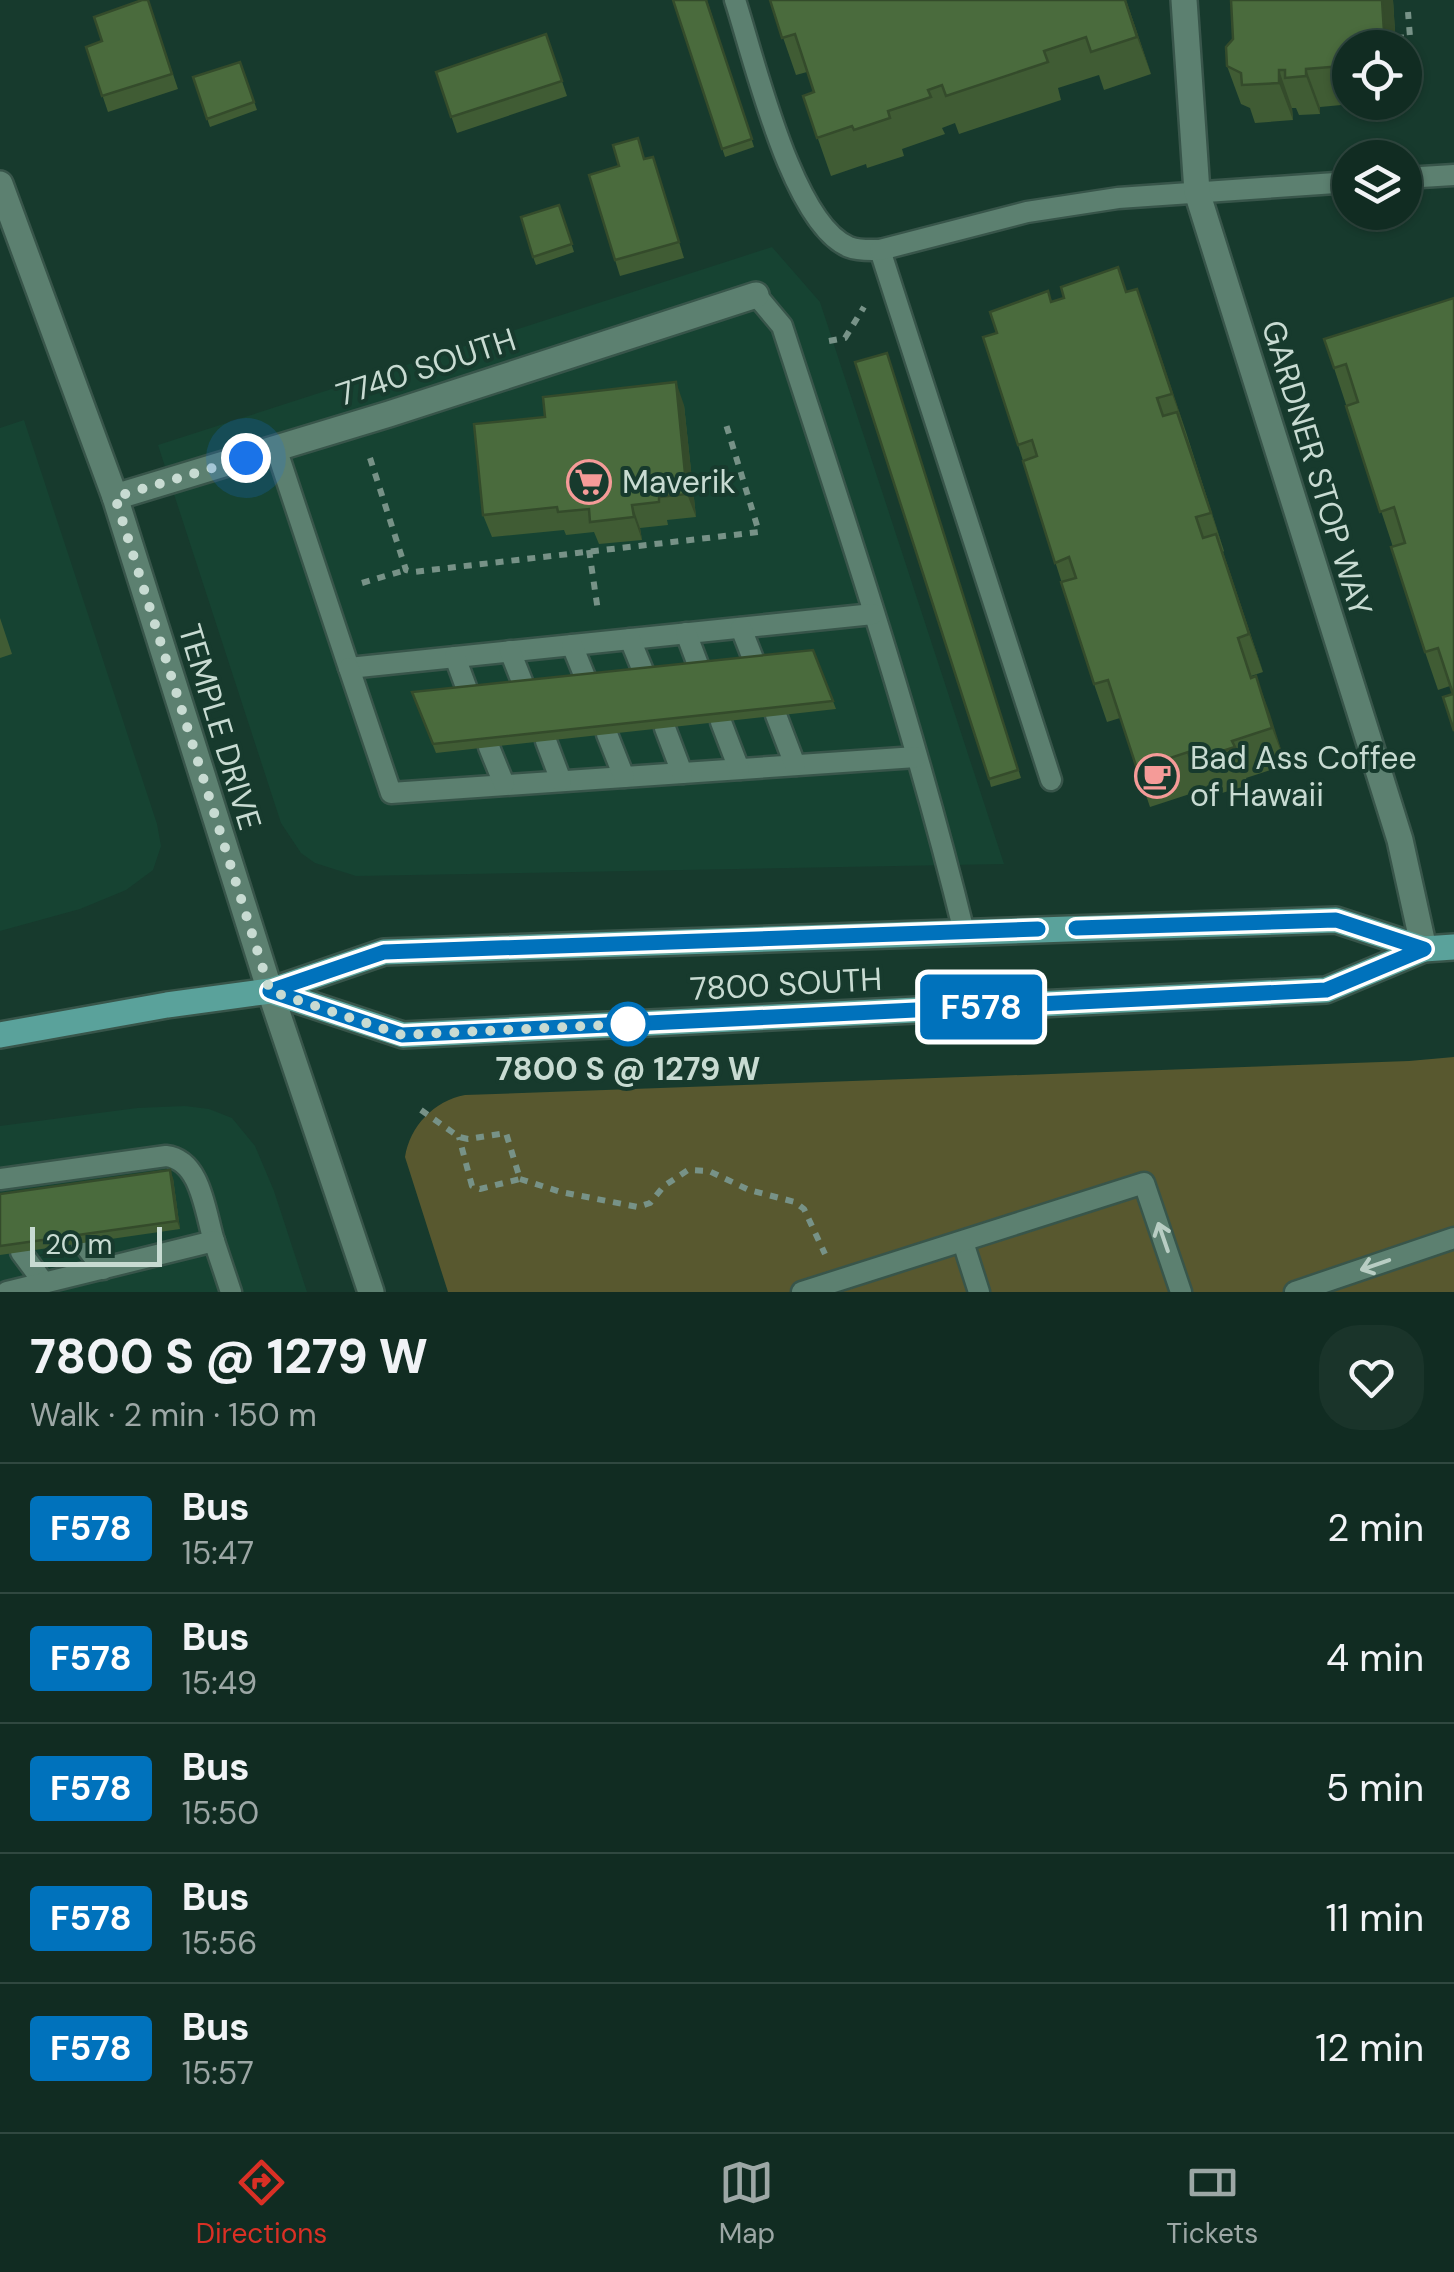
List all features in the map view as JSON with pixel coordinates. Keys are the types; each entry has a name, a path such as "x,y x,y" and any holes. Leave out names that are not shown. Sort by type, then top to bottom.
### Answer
{"main road":[{"name":"7800 SOUTH","path":"0,1035 270,991 384,952 1336,920 1424,949"},
{"name":"7800 SOUTH","path":"270,991 402,1035 1326,990 1424,949 1454,946"}],"street":[{"name":"GARDNER STOP WAY","path":"1184,0 1197,192 1400,840 1424,949"},
{"name":"TEMPLE DRIVE","path":"1,190 115,497 270,991 371,1292"},
{"name":"7740 SOUTH","path":"115,497 756,296"}],"lane":[{"path":"735,0 792,174 822,227 849,248 880,250 1026,212 1118,198 1332,183"},
{"path":"1422,177 1454,174"},
{"path":"880,250 1051,780"},
{"path":"756,296 782,326 916,757 964,932"},
{"path":"276,448 391,792 916,757"},
{"path":"349,668 873,614"},
{"path":"741,628 755,664"},
{"path":"686,633 700,670"},
{"path":"630,639 645,676"},
{"path":"572,645 587,682"},
{"path":"510,651 525,689"},
{"path":"454,657 469,695"},
{"path":"776,716 795,765"},
{"path":"721,722 740,769"},
{"path":"665,728 682,773"},
{"path":"607,734 624,777"},
{"path":"546,741 562,781"},
{"path":"489,747 504,784"},
{"path":"0,1179 166,1156 182,1159 193,1173 232,1292"},
{"path":"92,1166 107,1188"},
{"path":"30,1174 47,1196"},
{"path":"802,1292 1144,1183 1181,1292"},
{"path":"142,1235 159,1256"},
{"path":"1295,1292 1454,1238"},
{"path":"7,1292 214,1241"},
{"path":"963,1242 979,1292"},
{"path":"83,1243 102,1270"},
{"path":"21,1252 44,1283"}],"path":[{"path":"1408,12 1410,30"},
{"path":"829,341 845,338 865,306"},
{"path":"362,583 406,570 759,532 725,422"},
{"path":"370,458 406,570"},
{"path":"590,550 602,642"},
{"path":"421,1110 459,1137 506,1133 520,1179"},
{"path":"459,1137 472,1186 480,1188 520,1179 560,1192 638,1206 650,1203 664,1186 688,1170 709,1171 749,1190 795,1202 810,1221 826,1258"}],"shaded area":[{"path":"772,247 820,302 1004,864 356,876 315,863 301,853 281,823 158,445"},
{"path":"24,420 161,846 153,870 126,890 80,909 0,931 0,428"},
{"path":"1454,1057 1454,1292 448,1292 405,1157 412,1135 425,1117 443,1103 465,1095"},
{"path":"137,1108 209,1109 232,1118 255,1146 307,1292 0,1292 0,1126"}],"building":[{"path":"148,0 172,74 102,96 86,47 102,41 94,17"},
{"path":"673,0 706,0 752,139 722,149"},
{"path":"770,0 1125,0 1137,37 1091,52 1086,37 1044,51 1048,62 946,96 942,85 928,90 931,97 888,111 890,118 817,138 803,96 814,92 795,34 782,38"},
{"path":"1231,0 1382,0 1384,30 1332,30 1332,67 1306,69 1306,76 1285,78 1285,70 1279,70 1279,83 1242,85 1241,73 1227,66 1226,47 1233,39"},
{"path":"546,34 562,81 451,117 436,72"},
{"path":"240,62 254,102 207,119 193,77"},
{"path":"638,138 644,159 653,157 679,242 615,260 589,175 619,166 613,145"},
{"path":"559,205 572,244 533,257 521,217"},
{"path":"1118,267 1126,292 1137,289 1172,394 1157,398 1163,416 1177,412 1211,513 1196,517 1203,538 1216,534 1249,634 1238,638 1251,678 1256,676 1272,728 1232,741 1235,747 1191,761 1188,752 1137,769 1108,680 1094,684 1061,582 1076,578 1069,557 1055,563 1023,461 1037,456 1032,440 1018,445 983,337 997,333 990,312 1048,291 1051,302 1064,298 1061,287"},
{"path":"1454,298 1454,731 1443,697 1453,694 1438,648 1425,652 1391,547 1405,543 1394,507 1380,512 1346,406 1358,402 1346,364 1334,368 1324,339"},
{"path":"887,353 1018,770 989,779 855,362"},
{"name":"Maverik","path":"676,382 687,494 632,505 634,517 590,522 589,509 558,512 557,507 483,515 474,424 545,417 543,397"},
{"path":"813,650 833,701 433,744 412,692"},
{"path":"170,1170 177,1221 0,1246 0,1194"}],"bus line":[{"name":"F578","path":"1038,929 384,952 270,991 402,1035 1326,990 1424,949 1336,920 1076,928"}],"place":[{"name":"Maverik","path":"589,482"},
{"name":"Bad Ass Coffee of Hawaii","path":"1157,776"},
{"name":"7800 S @ 1279 W","path":"628,1024"}],"route":[{"path":"246,458 115,497 270,991 402,1035 628,1024"}]}
